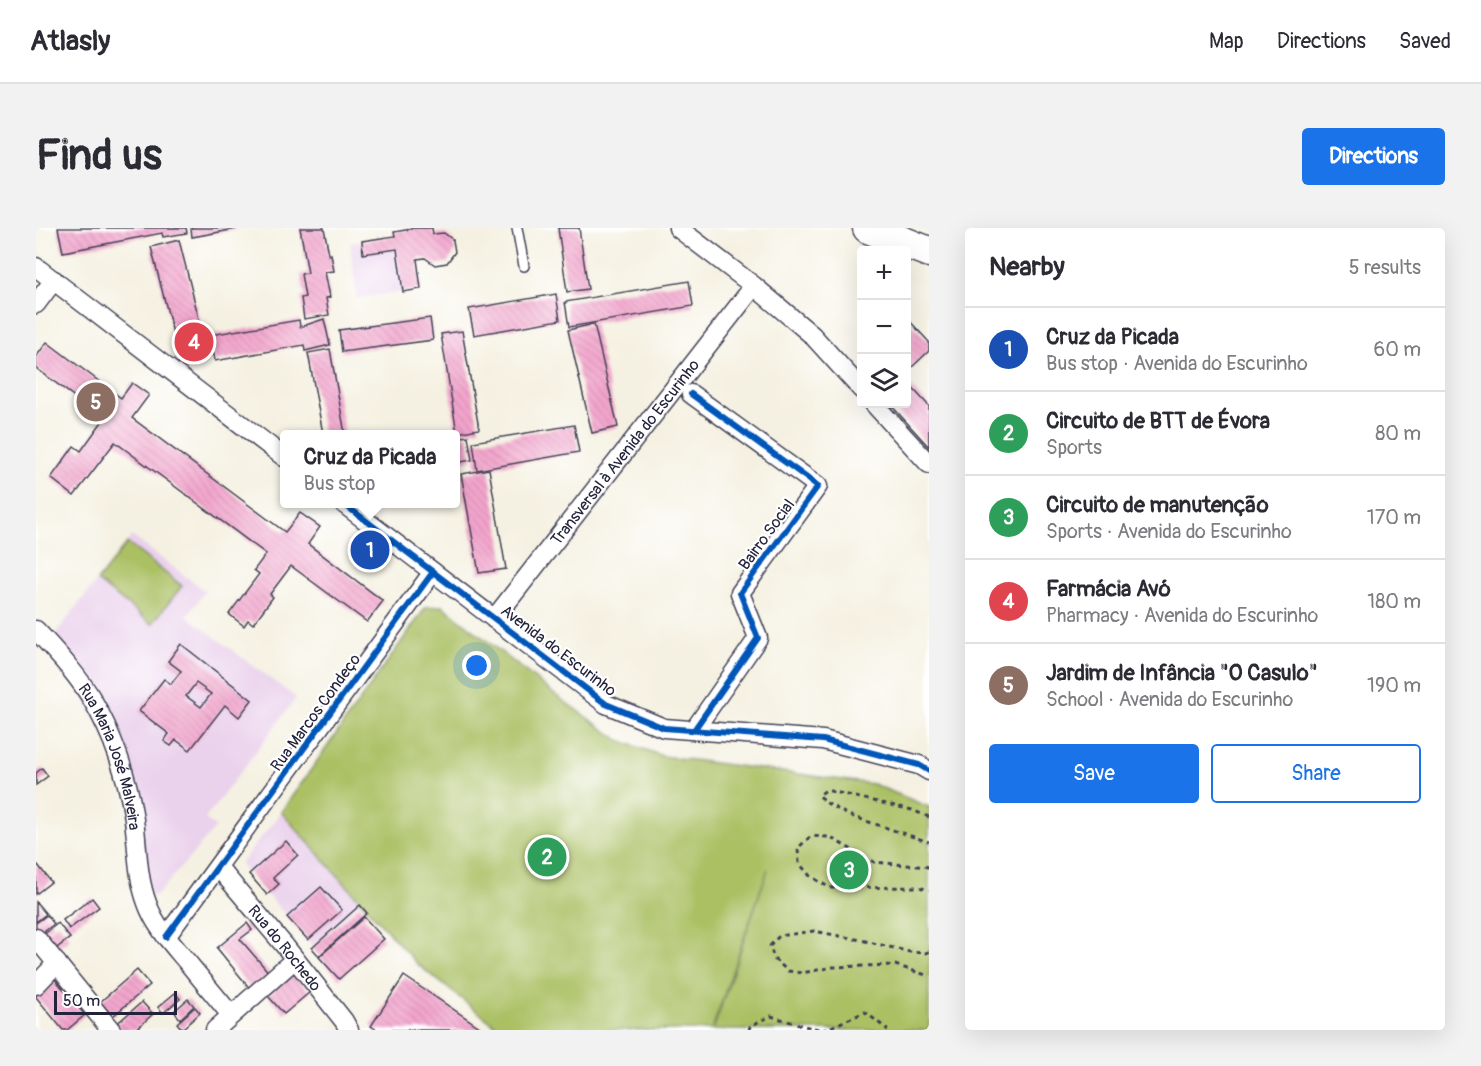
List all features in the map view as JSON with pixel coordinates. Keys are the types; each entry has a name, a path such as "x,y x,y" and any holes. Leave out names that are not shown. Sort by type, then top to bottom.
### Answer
{"main road":[{"path":"868,228 929,252"}],"street":[{"path":"678,228 754,286 812,335 857,386"},
{"path":"36,267 280,454"},
{"path":"36,304 54,280"},
{"name":"Transversal à Avenida do Escurinho","path":"494,619 754,286"},
{"name":"Bairro Social","path":"692,394 818,486 740,593 758,638 694,730"},
{"path":"877,408 929,465"},
{"name":"Avenida do Escurinho","path":"349,508 606,704 664,728 823,740 919,765 929,771"},
{"name":"Rua Marcos Condeço","path":"166,937 433,572"},
{"name":"Rua Maria José Malveira","path":"36,630 93,699 109,730 133,812 139,866 146,901 154,920 231,1015"},
{"name":"Rua do Rochedo","path":"218,867 295,959 343,1027"},
{"path":"36,938 111,1030"},
{"path":"215,1030 295,959"},
{"path":"36,985 57,963"}],"lane":[{"path":"517,228 524,266"}],"path":[{"path":"929,817 912,810 826,790 819,795 825,802 848,815 929,842"},
{"path":"929,867 874,862 829,837 811,836 798,848 799,864 810,876 830,888 919,887 929,890"},
{"path":"929,952 910,952 814,931 779,936 770,946 774,959 788,971 802,973 832,966 895,965 929,976"},
{"path":"749,1030 750,1026 771,1016 824,1030 865,1012 888,1030"}],"shaded area":[{"path":"432,228 433,234 444,233 453,240 455,252 447,263 435,265 425,258 417,259 421,289 357,298 350,243 395,236 394,232"},
{"path":"132,536 205,591 187,616 296,698 205,819 216,827 156,896 148,894 133,791 52,638"},
{"path":"281,812 361,901 313,946 240,864"}],"green space":[{"path":"127,543 182,586 152,624 97,581"},
{"path":"443,606 554,694 619,740 662,756 873,784 929,807 929,1030 713,1030 768,869 712,1030 501,1030 416,963 281,812 426,607"}],"building":[{"path":"58,228 186,228 187,233 163,237 162,233 63,252"},
{"path":"191,228 236,228 236,229 192,237"},
{"path":"300,228 324,228 334,271 325,272 330,297 326,298 329,315 304,319 301,298 305,297 301,274 308,273"},
{"path":"412,228 432,228 433,234 444,233 453,240 455,252 447,263 435,265 425,258 417,259 421,289 403,292 397,249 363,254 362,241 395,236 394,232"},
{"path":"558,228 579,228 588,289 567,292"},
{"path":"179,240 204,339 176,345 151,247"},
{"path":"689,281 693,306 569,327 565,302"},
{"path":"556,294 560,320 474,335 469,309"},
{"path":"430,318 433,340 342,352 339,330"},
{"path":"324,319 330,345 305,351 304,345 215,361 210,335 299,320 300,327"},
{"path":"911,322 929,342 929,351 911,368"},
{"path":"594,324 618,427 592,433 568,330"},
{"path":"462,331 479,429 460,432 460,430 457,430 441,334"},
{"path":"47,342 121,398 132,383 149,395 132,418 285,532 300,513 320,527 308,544 383,601 367,622 291,566 270,594 273,597 253,624 248,620 244,626 229,614 259,574 254,570 266,554 115,442 74,496 51,478 74,446 81,451 104,419 36,368 36,357"},
{"path":"330,349 344,430 322,430 308,353"},
{"path":"911,386 929,406 929,447 894,408 911,408"},
{"path":"574,425 579,452 477,470 473,442"},
{"path":"468,436 472,460 460,462 460,437"},
{"path":"489,469 506,569 479,573 461,474"},
{"path":"181,644 252,700 239,717 225,705 190,750 176,740 171,746 164,741 169,734 139,711 164,679 171,684 181,671 168,661","holes":["196,683 211,694 201,707 186,696"]},
{"path":"42,768 48,776 36,785 36,773"},
{"path":"286,841 298,855 273,878 279,884 267,895 249,874"},
{"path":"38,865 51,882 36,894 36,867"},
{"path":"321,887 342,910 308,940 287,917"},
{"path":"92,898 99,907 69,929 63,920"},
{"path":"36,902 46,914 36,922"},
{"path":"360,905 367,913 319,956 312,948"},
{"path":"47,915 54,924 41,934 36,928 36,923"},
{"path":"364,917 384,939 339,979 319,957"},
{"path":"58,923 70,938 54,950 42,936"},
{"path":"247,923 252,930 240,939 270,974 251,990 217,948"},
{"path":"137,970 150,985 113,1016 100,1002"},
{"path":"294,973 310,992 284,1014 268,996"},
{"path":"404,976 484,1030 377,1030 371,1026"},
{"path":"54,978 85,1015 67,1030 63,1030 36,997 36,993"},
{"path":"175,993 180,999 163,1013 158,1007"},
{"path":"188,999 194,1006 180,1019 174,1011"},
{"path":"142,1002 153,1014 135,1030 118,1030 114,1026"},
{"path":"195,1007 200,1013 182,1029 177,1023"}],"cycle path":[{"path":"691,394 818,486 740,593 758,638 694,730"},
{"path":"349,508 606,704 664,728 823,740 919,765 929,771"},
{"path":"166,937 433,572"}],"place":[{"name":"Farmácia Avó","path":"194,342"},
{"name":"Jardim de Infância \"O Casulo\"","path":"96,402"},
{"name":"Cruz da Picada","path":"370,550"},
{"name":"Circuito de BTT de Évora","path":"547,857"},
{"name":"Circuito de manutenção","path":"849,870"}]}
